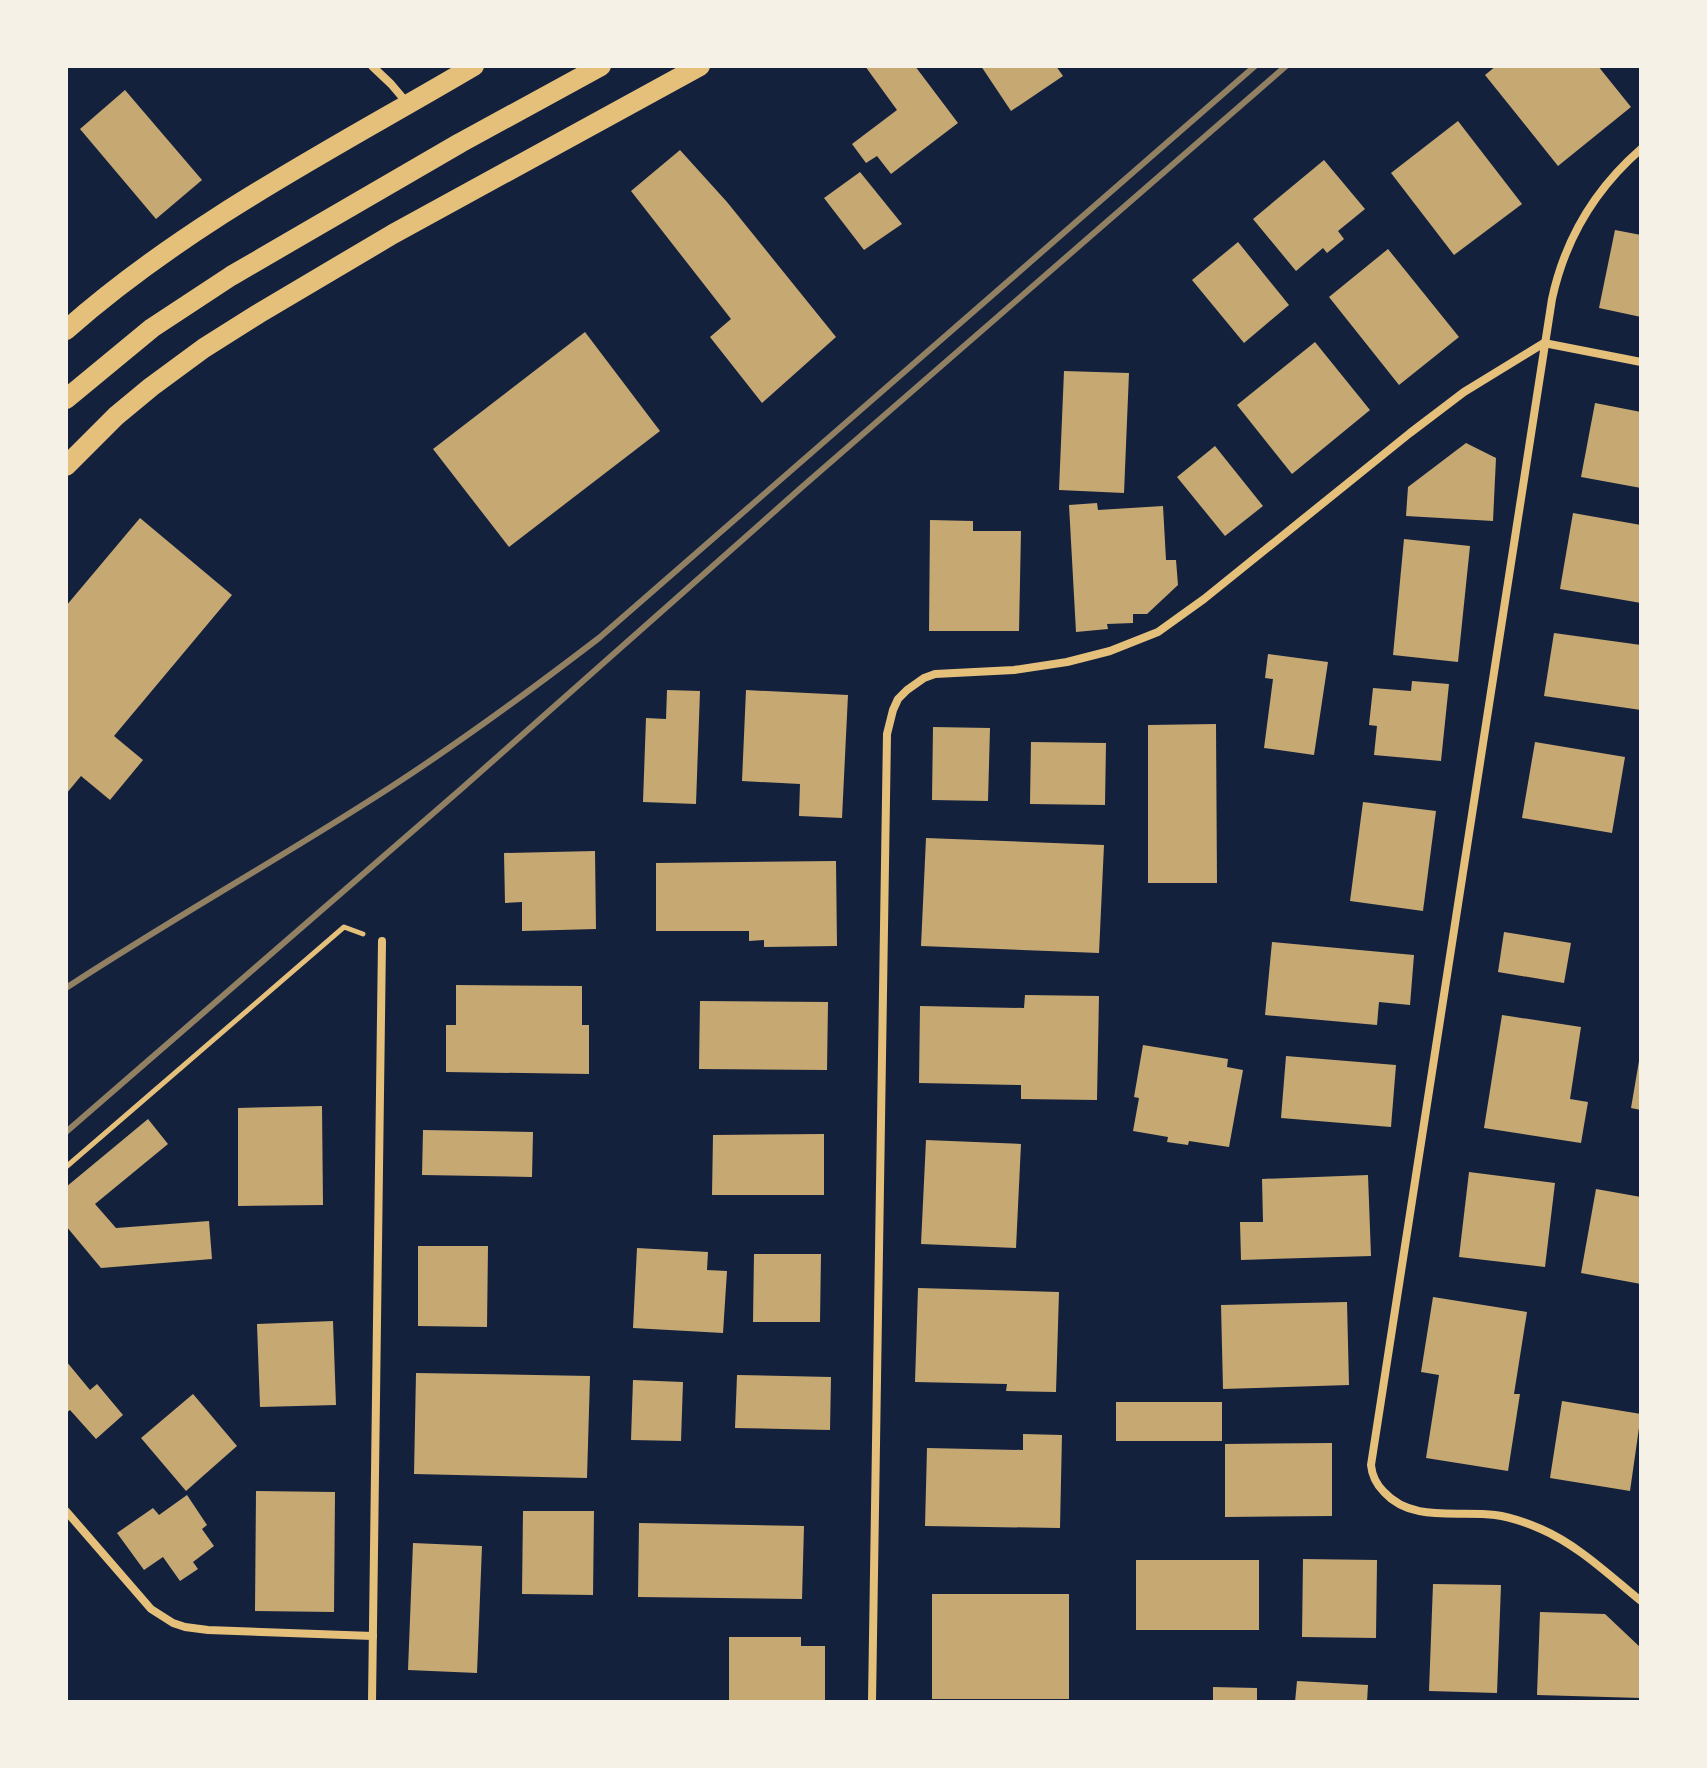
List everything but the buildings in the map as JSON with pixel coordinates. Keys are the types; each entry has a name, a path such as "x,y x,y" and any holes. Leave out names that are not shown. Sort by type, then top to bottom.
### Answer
{"main road":[{"path":"66,330 169,248 233,207 474,66"},
{"path":"66,399 152,328 231,276 460,143 601,66"},
{"path":"66,466 116,416 204,348 393,234 700,66"}],"street":[{"path":"372,66 408,105"},
{"path":"1641,149 1603,186 1576,229 1555,283 1371,1465 1372,1475 1385,1493 1407,1509 1496,1515 1544,1530 1571,1546 1641,1601"},
{"path":"872,1702 887,734 898,699 924,678 935,674 1044,667 1102,653 1158,632 1204,599 1441,409 1544,343 1641,362"},
{"path":"372,1702 382,941"},
{"path":"66,1511 142,1601 173,1623 208,1630 373,1636"}],"path":[{"path":"66,1167 344,927 382,941"}],"railway":[{"path":"66,988 392,787 599,638 1255,66"},
{"path":"66,1132 1286,66"}]}
